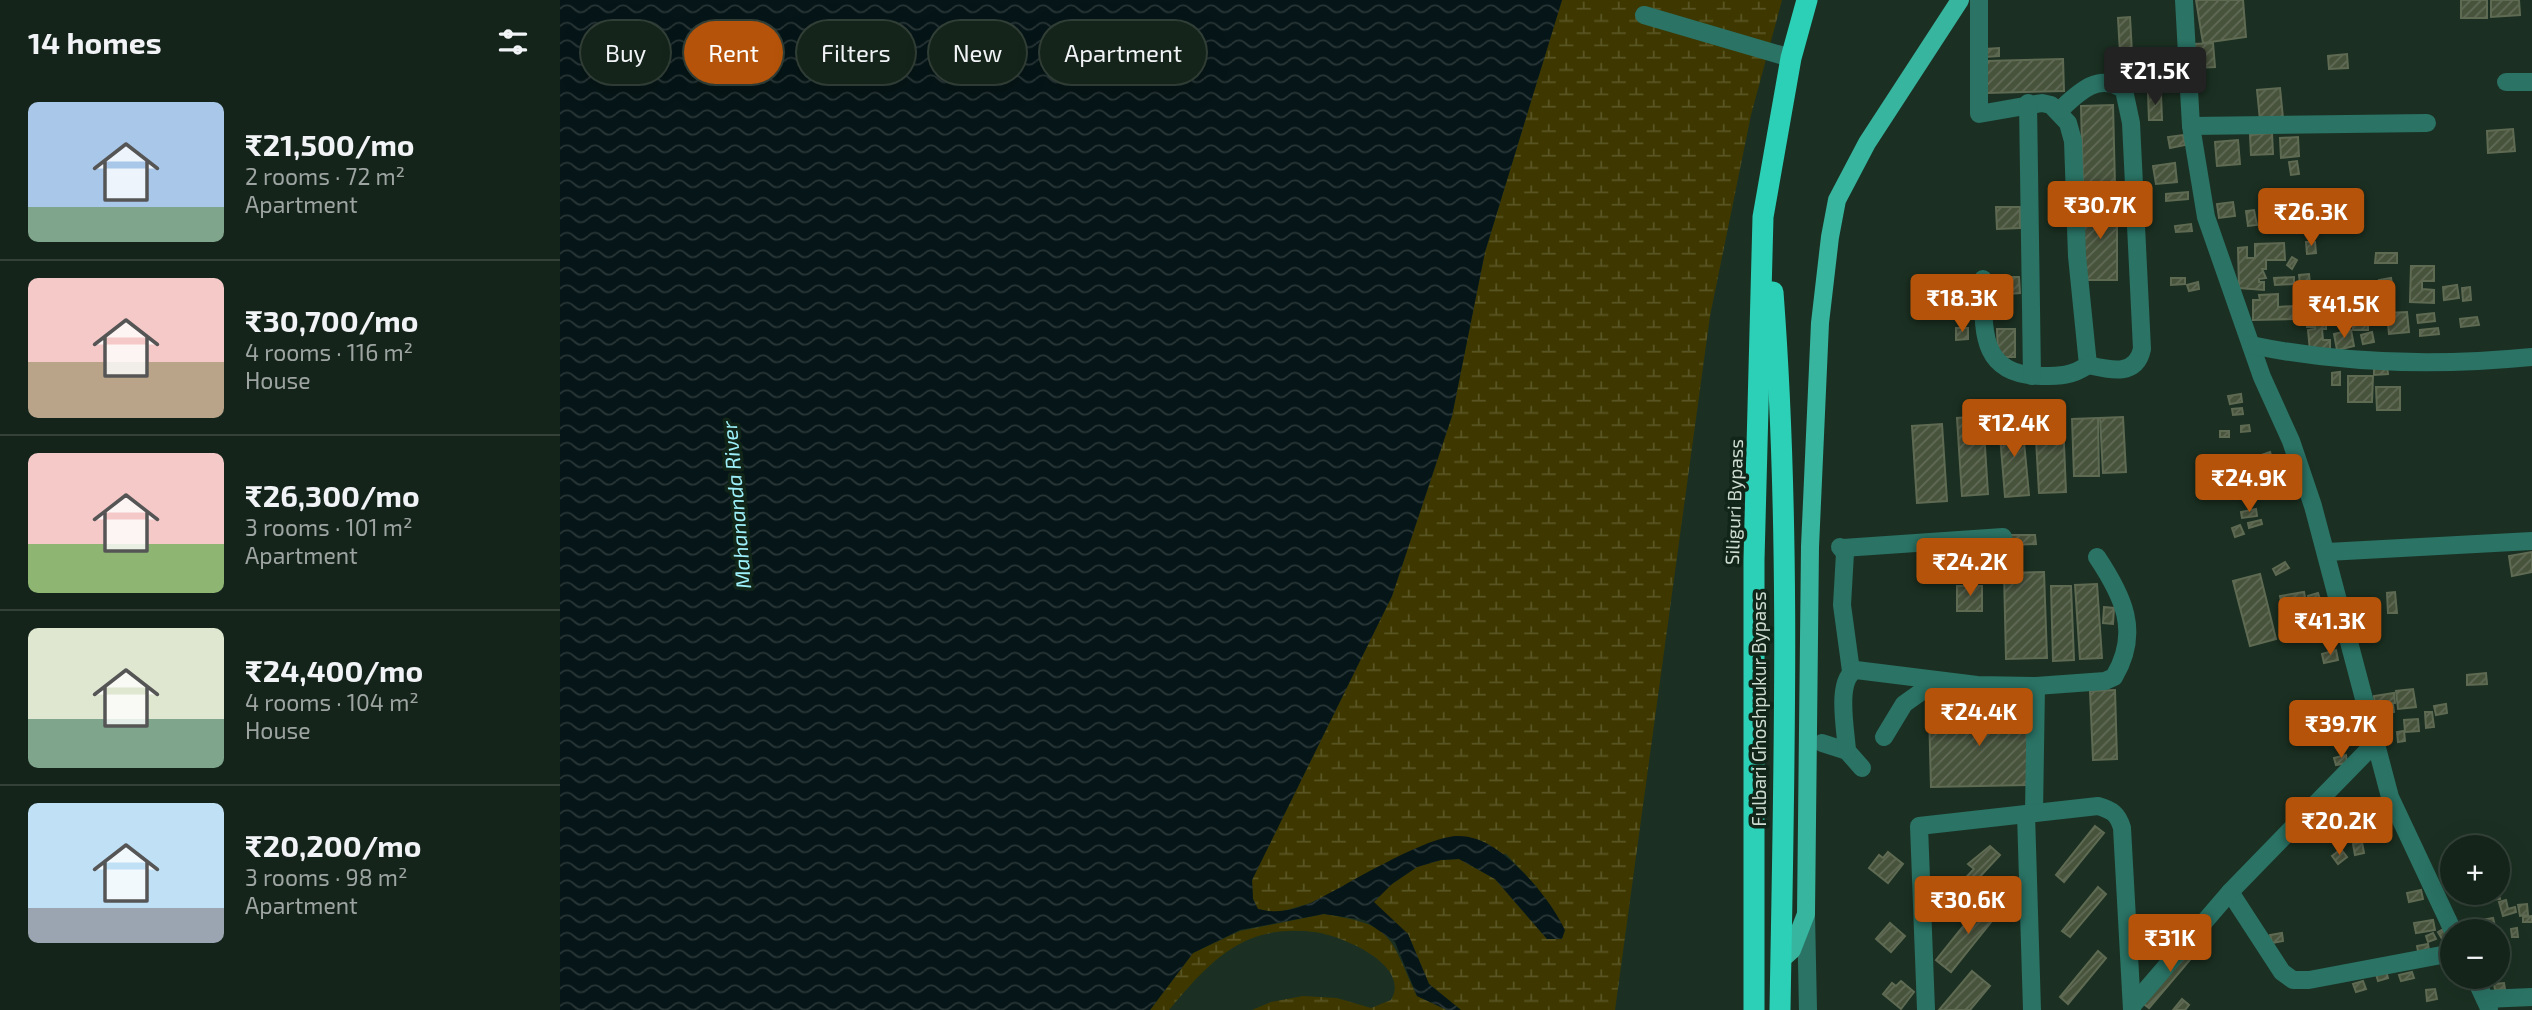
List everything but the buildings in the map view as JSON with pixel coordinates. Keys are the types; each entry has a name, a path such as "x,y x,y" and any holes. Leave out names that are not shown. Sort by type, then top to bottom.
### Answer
{"highway":[{"name":"Siliguri Bypass","path":"1754,1010 1754,560 1763,216 1791,58 1807,0"},
{"name":"Fulbari Ghoshpukur Bypass","path":"1780,1010 1781,409 1772,272 1783,108"}],"main road":[{"path":"1781,960 1792,950 1806,914 1810,547 1820,323 1830,237 1837,200 1861,153 1960,0"}],"street":[{"path":"1979,0 1979,114 2028,103 2051,105 2068,123 2073,141 2077,256 2088,365"},
{"path":"2184,0 2191,126 2206,217 2250,345 2291,441 2327,552 2390,797 2447,919"},
{"path":"1644,15 1791,58"},
{"path":"1983,279 1984,329 1992,355 2009,370 2032,376 2068,375 2088,365 2109,370 2131,368 2137,363 2142,349 2142,297 2131,123 2124,90 2103,82 2086,88 2059,111"},
{"path":"2506,82 2532,82"},
{"path":"2028,103 2032,376"},
{"path":"2191,126 2427,122"},
{"path":"2250,345 2298,355 2392,360 2482,361 2532,357"},
{"path":"1847,751 1843,687 1851,671 1842,606 1841,548 2003,537"},
{"path":"2327,552 2532,541"},
{"path":"1851,671 1862,670 1935,682 2036,687 2105,681 2116,673 2125,646 2127,615 2118,588 2097,557"},
{"path":"1884,737 1904,704 1935,682"},
{"path":"2032,1010 2030,814 2036,687"},
{"path":"2132,1008 2230,892 2375,742"},
{"path":"1822,743 1847,751 1863,768"},
{"path":"1926,1010 1919,826 2098,806 2111,809 2119,817 2122,828 2132,1008"},
{"path":"2230,892 2282,972 2293,980 2309,980 2440,955"},
{"path":"1806,914 1808,1010"},
{"path":"2487,1004 2532,997"}],"green space":[{"path":"1562,0 1782,0 1751,115 1710,316 1615,1010 1461,1010 1429,984 1408,934 1373,902 1392,884 1417,867 1441,860 1459,859 1495,879 1547,939 1564,930 1536,886 1506,854 1399,857 1311,903 1276,913 1258,909 1253,899 1252,880 1392,596 1452,416 1485,252"},
{"path":"1324,914 1365,923 1377,929 1394,947 1417,996 1447,1010 1252,1010 1271,1002 1303,996 1337,998 1371,1008 1391,1000 1395,987 1392,975 1370,954 1326,934 1281,931 1250,939 1226,952 1205,970 1169,1010 1150,1010 1193,953 1240,931"}],"water":[{"name":"Mahananda River","path":"560,0 1562,0 1485,252 1452,416 1392,596 1252,880 1253,899 1258,909 1291,909 1311,903 1424,845 1456,836 1466,837 1494,847 1524,873 1561,922 1565,930 1562,939 1547,939 1495,879 1459,859 1441,860 1417,867 1392,884 1374,902 1408,934 1429,984 1461,1010 1447,1010 1417,996 1395,942 1364,920 1324,914 1240,930 1193,953 1150,1010 560,1010"}]}
